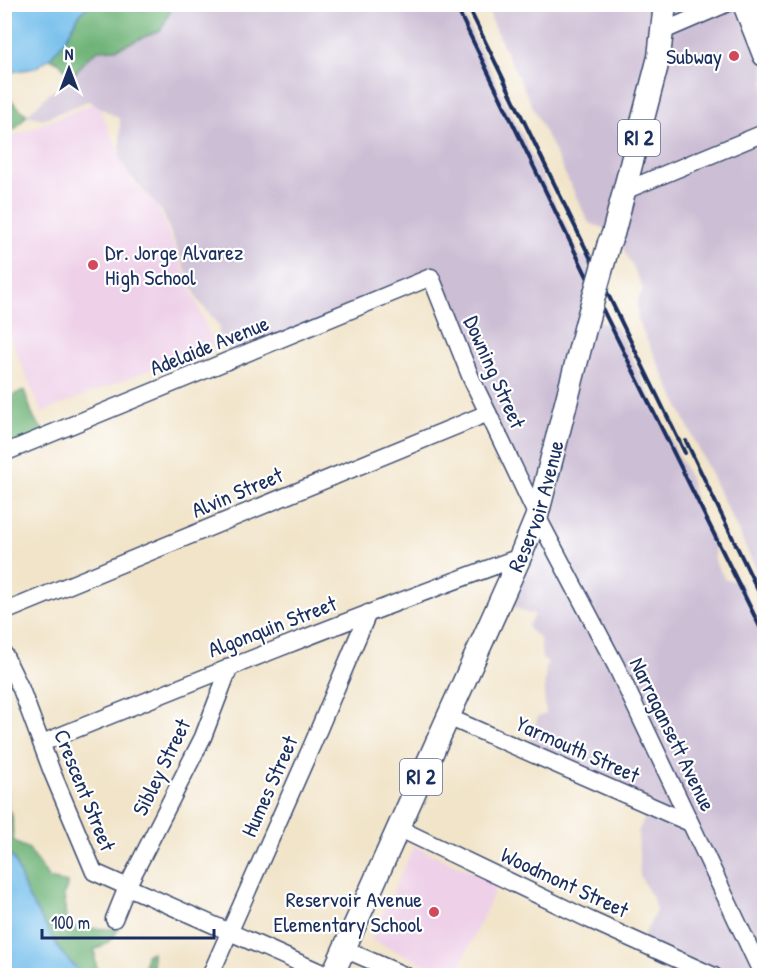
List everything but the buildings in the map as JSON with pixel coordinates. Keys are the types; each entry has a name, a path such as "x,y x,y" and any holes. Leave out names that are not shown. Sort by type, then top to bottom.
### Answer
{"main road":[{"path":"744,4 765,55"},
{"path":"759,4 765,19"},
{"name":"Reservoir Avenue","path":"331,975 537,516 659,57 664,13"}],"street":[{"path":"664,13 726,4"},
{"path":"624,191 765,133"},
{"name":"Downing Street","path":"431,278 471,378 537,516"},
{"name":"Adelaide Avenue","path":"4,453 431,278"},
{"name":"Alvin Street","path":"4,612 488,413"},
{"name":"Narragansett Avenue","path":"537,516 616,666 763,975"},
{"name":"Algonquin Street","path":"42,743 230,666 520,556"},
{"name":"Humes Street","path":"210,975 368,613"},
{"name":"Crescent Street","path":"4,654 21,689 52,772 94,872 331,975"},
{"name":"Sibley Street","path":"114,920 127,887 203,737 230,666"},
{"name":"Yarmouth Street","path":"448,717 690,823"},
{"name":"Woodmont Street","path":"398,828 590,920 714,975"},
{"path":"344,949 406,975"}],"shaded area":[{"path":"173,5 459,5 580,255 604,264 593,319 617,327 691,481 695,506 713,537 715,562 725,579 741,583 764,634 764,975 716,975 641,941 656,911 653,899 640,876 638,832 650,806 527,749 538,717 546,714 544,693 548,662 542,659 540,638 529,630 528,625 535,614 527,613 505,602 536,521 433,281 231,359 218,333 220,327 198,300 162,211 129,175 120,159 120,119 88,101 43,119 27,115 49,94 71,78 98,50 116,49 161,30"},
{"path":"486,5 764,5 764,586 638,321 637,302 643,289 636,273 614,232 589,223 493,25"},
{"name":"Dr. Jorge Alvarez High School","path":"97,102 132,183 156,203 214,345 42,412 5,326 4,140"},
{"name":"Reservoir Avenue Elementary School","path":"414,846 498,884 456,975 449,975 371,940"}],"green space":[{"path":"89,5 173,5 161,30 116,49 98,50 71,78 60,63 50,58 65,40 79,15"},
{"path":"5,95 27,115 15,129 5,134"},
{"path":"24,390 34,419 47,435 5,452 5,399"},
{"path":"4,783 6,784 8,809 12,817 13,839 29,849 49,879 68,883 64,894 66,921 76,928 119,929 108,942 95,949 97,967 105,975 82,975 61,952 27,895 14,859 5,851"},
{"path":"152,952 154,975 138,975 145,965 146,955"}],"water":[{"path":"5,4 89,5 79,15 65,40 50,58 35,68 5,73"},
{"path":"5,851 14,859 27,895 61,952 82,975 5,975"}],"railway":[{"path":"455,4 764,635"},
{"path":"467,4 685,453"},
{"path":"686,441 764,603"}],"place":[{"name":"Subway","path":"734,56"},
{"name":"Dr. Jorge Alvarez High School","path":"93,265"},
{"name":"Reservoir Avenue Elementary School","path":"434,912"}]}
